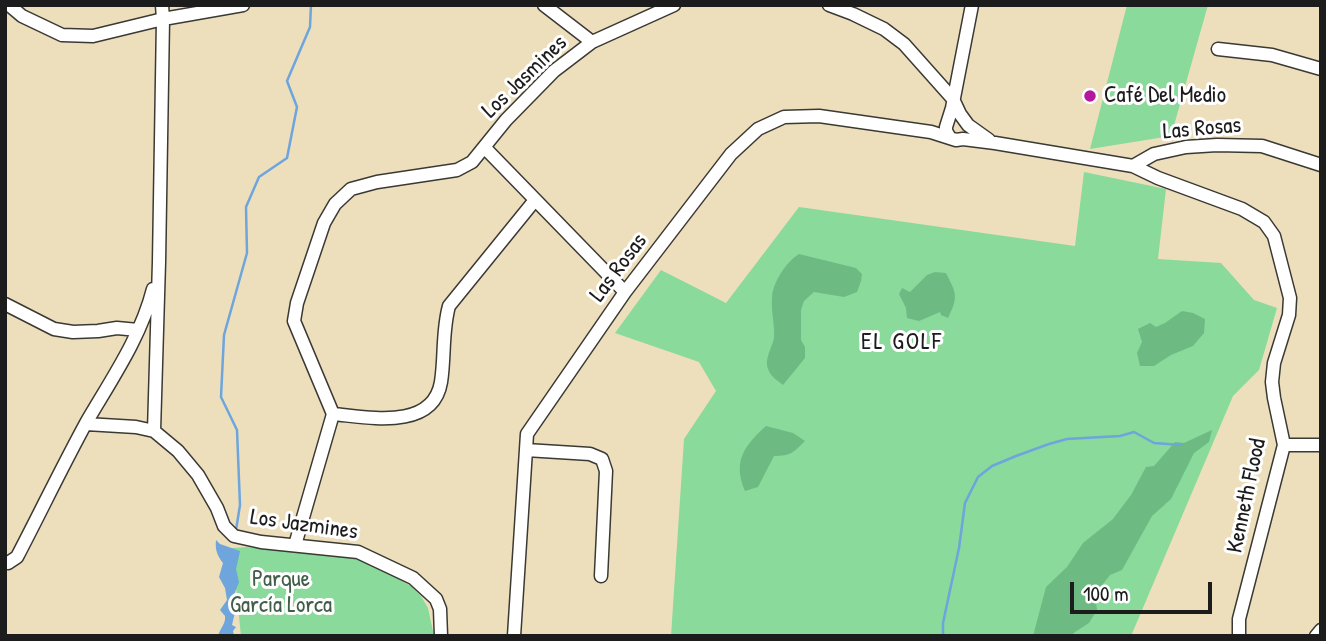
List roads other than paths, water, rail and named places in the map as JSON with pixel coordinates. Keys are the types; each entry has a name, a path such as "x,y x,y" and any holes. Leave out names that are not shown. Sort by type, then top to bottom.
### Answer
{"street":[{"path":"9,5 22,16 62,35 93,36 163,19 243,5"},
{"path":"86,424 136,427 154,431 162,5"},
{"path":"544,5 592,42"},
{"name":"Los Jasmines","path":"333,414 294,321 296,303 324,223 335,204 351,189 364,185 457,170 472,162 506,120 554,71 592,42 674,5"},
{"path":"830,5 884,29 904,44 953,99 966,122 977,133 995,144"},
{"path":"966,122 968,133 956,138 946,131 972,5"},
{"path":"1218,49 1272,55 1321,69"},
{"path":"937,82 948,85 957,81"},
{"name":"Las Rosas","path":"513,636 527,434 625,292 732,154 758,129 784,117 819,116 1133,166 1154,154 1186,147 1217,145 1262,146 1321,165"},
{"path":"931,132 953,118 966,122"},
{"path":"485,148 625,292"},
{"name":"Kenneth Flood","path":"1133,166 1242,209 1264,222 1274,236 1290,298 1289,315 1274,363 1272,382 1284,445 1239,619 1239,636"},
{"path":"295,545 333,414 385,418 414,416 438,397 449,306 535,200"},
{"path":"5,562 17,557 86,424 120,367 148,309 159,261"},
{"path":"5,304 54,330 138,330"},
{"name":"Los Jazmines","path":"154,431 178,451 198,475 224,526 234,536 261,542 358,552 413,578 436,599 440,609 441,636"},
{"path":"1284,445 1321,445"},
{"path":"526,450 590,454 602,459 606,471 601,576"},
{"path":"1315,636 1321,630"}],"water":[{"path":"216,540 240,551 236,569 239,582 234,595 234,636 218,636 225,619 220,610 227,600 219,577 223,563 217,552"}],"waterway":[{"path":"236,530 240,505 237,430 221,397 224,335 247,253 246,207 259,177 287,158 297,107 287,81 310,27 311,5"},
{"path":"943,636 943,623 959,548 965,503 978,477 992,466 1067,439 1120,436 1134,432 1154,443 1181,445"}],"place":[{"name":"Café Del Medio","path":"1090,96"}],"district":[{"name":"EL GOLF","path":"902,343"}],"park label":[{"name":"Parque García Lorca","path":"281,593"}]}
